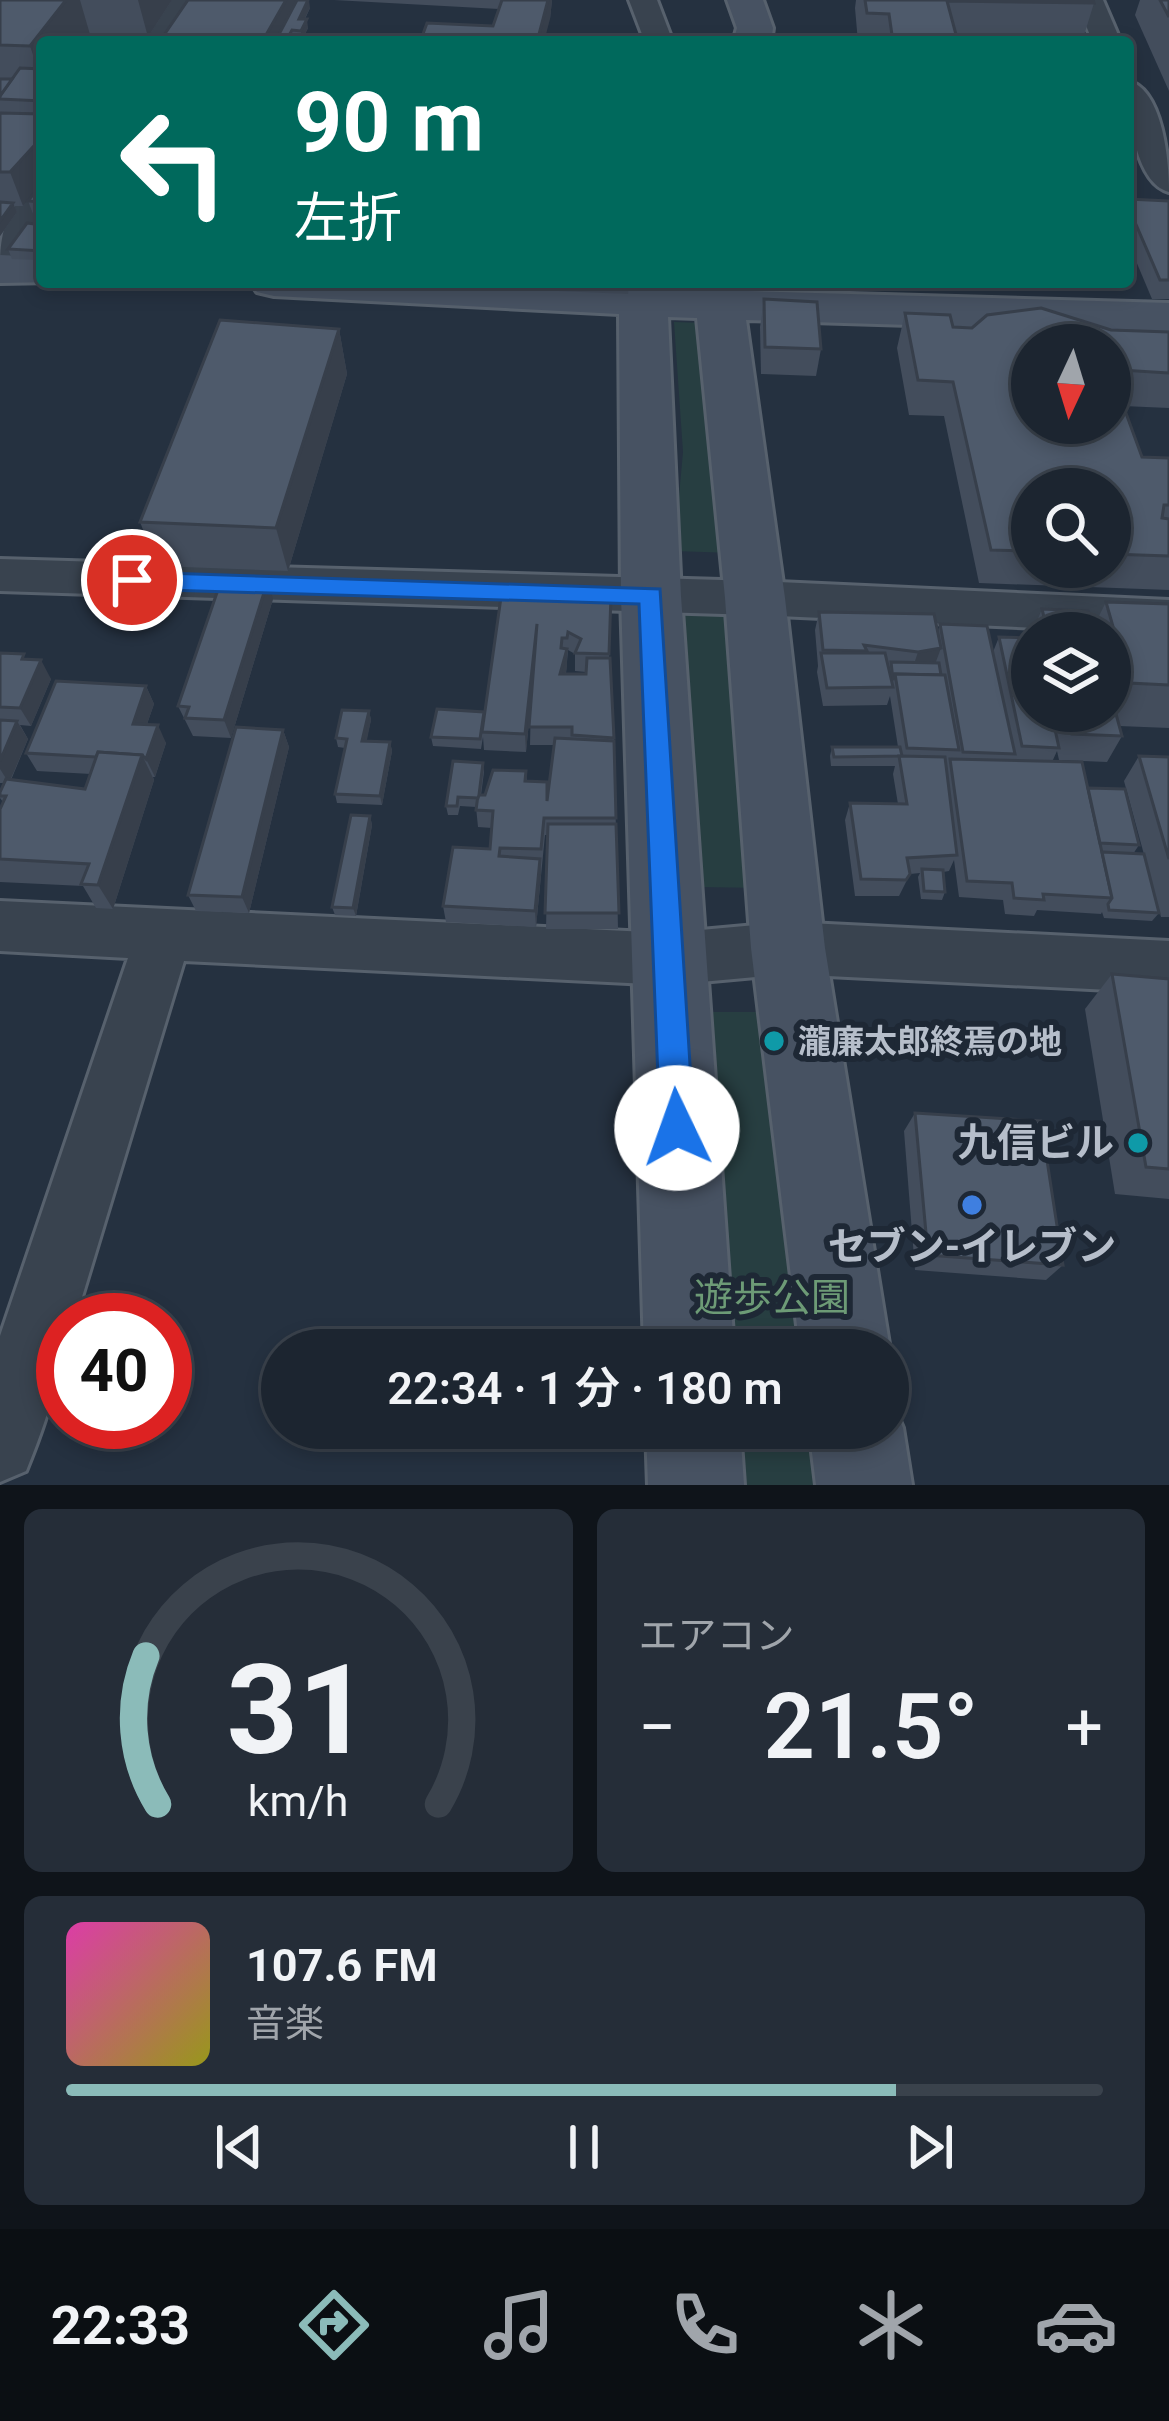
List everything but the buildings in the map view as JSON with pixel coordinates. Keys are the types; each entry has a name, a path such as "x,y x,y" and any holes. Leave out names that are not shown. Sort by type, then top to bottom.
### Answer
{"street":[{"path":"161,36 183,0"},
{"path":"644,0 657,36"},
{"path":"728,36 742,0"},
{"path":"742,0 755,28 753,36"},
{"path":"1089,0 1104,36"},
{"path":"1148,127 1169,182"},
{"path":"0,252 36,206"},
{"path":"0,269 36,271"},
{"path":"521,288 1169,318"},
{"path":"645,291 651,596 688,1329"},
{"path":"723,294 721,331 755,598 788,948 842,1329"},
{"path":"0,575 755,598 1169,617"},
{"path":"0,926 668,959 788,948 1169,968"},
{"path":"0,1444 164,934"},
{"path":"694,1449 696,1485"},
{"path":"859,1449 864,1485"}],"green space":[{"path":"674,322 706,323 732,553 674,551 683,452"},
{"path":"680,614 740,614 768,888 697,887"},
{"name":"遊歩公園","path":"709,1012 784,1012 819,1329 731,1329"},
{"path":"738,1449 832,1449 836,1485 741,1485"}],"place":[{"name":"瀧廉太郎終焉の地","path":"774,1041"},
{"name":"九信ビル","path":"1138,1143"},
{"name":"セブン-イレブン","path":"972,1205"}],"route":[{"path":"132,580 651,596 677,1128"}]}
